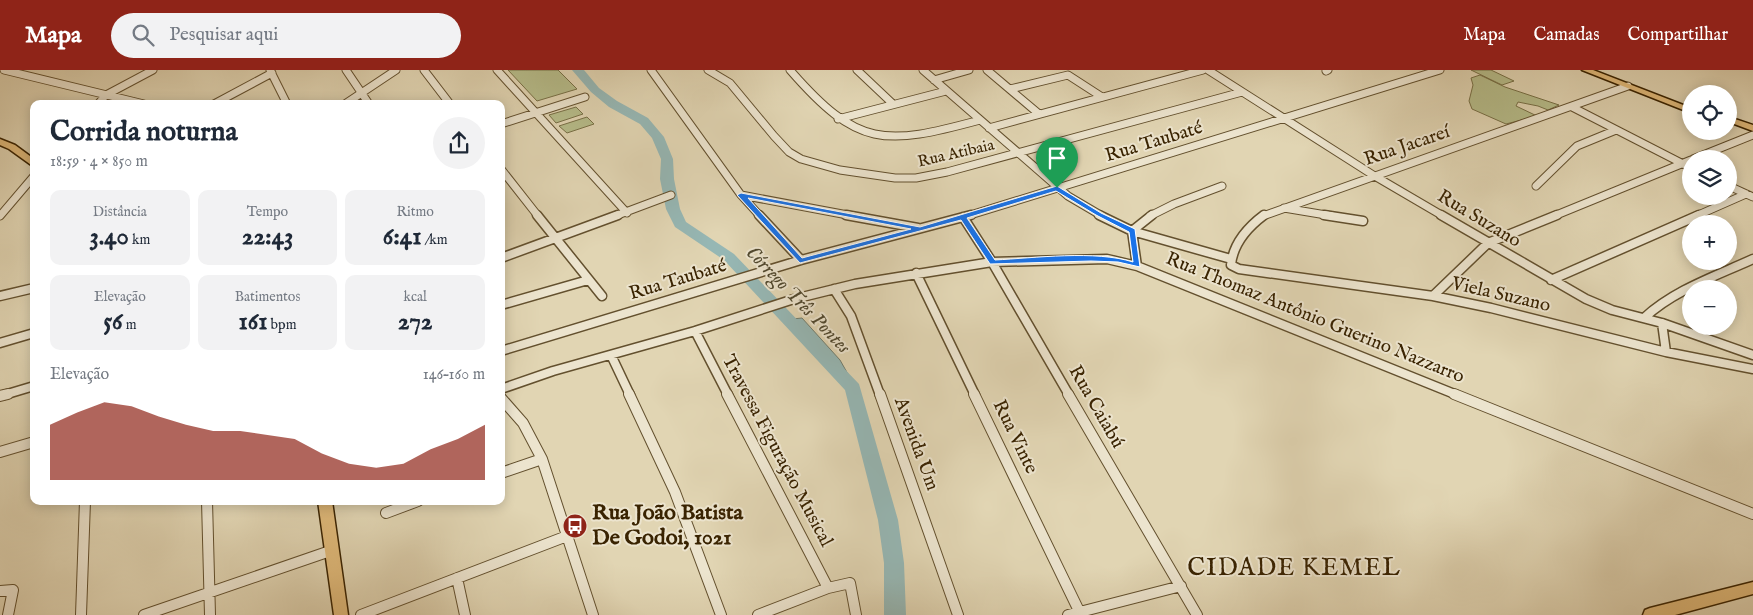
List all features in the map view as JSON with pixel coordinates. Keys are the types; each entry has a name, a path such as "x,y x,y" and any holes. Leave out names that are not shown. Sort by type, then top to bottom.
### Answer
{"main road":[{"path":"1586,70 1682,107"},
{"path":"1601,70 1682,102"},
{"path":"1737,122 1753,128"},
{"path":"1737,127 1753,133"},
{"path":"0,142 12,147 30,161"},
{"path":"326,505 341,615"},
{"path":"1650,615 1753,588"}],"street":[{"path":"102,100 106,95 153,70"},
{"path":"260,70 271,71"},
{"path":"346,70 366,100"},
{"path":"352,100 396,70"},
{"path":"424,70 447,100"},
{"path":"497,70 627,212"},
{"path":"651,70 741,195 800,260"},
{"name":"Rua Atibaia","path":"708,70 718,74 737,90 782,145 804,160 833,168 906,179 930,176 1242,92"},
{"path":"790,70 838,119 853,129 887,138 936,133 980,120"},
{"path":"857,70 893,104"},
{"path":"923,70 1057,188 1098,214 1132,231 1231,259"},
{"path":"934,80 969,70"},
{"path":"987,70 1039,114"},
{"path":"989,128 1204,70"},
{"name":"Rua Suzano","path":"1208,70 1373,175 1551,280 1599,305 1751,351"},
{"name":"Rua Taubaté","path":"505,350 800,260 963,217 1440,70"},
{"path":"0,76 10,71 127,100"},
{"path":"271,71 286,100"},
{"path":"221,100 271,71"},
{"path":"1010,89 1068,75 1102,97"},
{"name":"Rua Jacareí","path":"1231,259 1246,230 1265,214 1628,86"},
{"path":"838,119 946,91"},
{"path":"505,123 585,97"},
{"path":"1572,107 1682,163"},
{"path":"1536,186 1577,146 1616,130"},
{"path":"1713,150 1753,133"},
{"path":"1433,296 1488,243 1682,163"},
{"path":"505,174 602,296"},
{"path":"0,216 30,181"},
{"path":"1137,266 1132,231 1138,224 1166,208 1222,186"},
{"path":"1737,190 1749,196"},
{"path":"505,257 671,195"},
{"path":"741,195 921,229"},
{"path":"1551,280 1749,196"},
{"path":"1282,208 1363,221"},
{"name":"Rua Caiabú","path":"963,217 992,262 1197,615"},
{"name":"Rua Thomaz Antônio Guerino Nazzarro","path":"505,388 553,371 695,331 780,303 834,289 992,262 1099,258 1119,260 1753,514"},
{"name":"Viela Suzano","path":"1231,259 1232,267 1239,269 1433,296 1491,308 1666,352 1753,369"},
{"path":"1644,318 1651,310 1681,293 1753,259"},
{"name":"Rua Vinte","path":"916,274 1080,613"},
{"path":"505,304 588,280"},
{"path":"0,296 30,289"},
{"name":"Avenida Um","path":"834,289 852,316 958,615"},
{"path":"1662,323 1666,352"},
{"name":"Travessa Figuração Musical","path":"695,331 828,588"},
{"path":"0,343 30,334"},
{"path":"611,355 674,492 722,615"},
{"path":"0,396 30,387"},
{"path":"505,403 523,423 542,459 593,615"},
{"path":"0,452 30,443"},
{"path":"505,472 542,459"},
{"path":"80,615 85,505"},
{"path":"207,505 210,615"},
{"path":"386,513 407,505"},
{"path":"361,615 567,536"},
{"path":"144,615 333,550"},
{"path":"457,578 465,615"},
{"path":"758,615 828,588 850,583 856,615"},
{"path":"1068,615 1181,586"},
{"path":"0,591 13,590 8,615"}],"green space":[{"path":"508,70 558,70 577,89 537,101"},
{"path":"1471,70 1491,70 1514,81 1502,85"},
{"path":"1480,75 1505,87 1559,105 1548,110 1518,102 1516,106 1537,116 1506,124 1472,109 1469,101 1473,85 1471,78"},
{"path":"576,107 583,114 556,123 549,115"},
{"path":"587,117 594,124 567,133 559,126"}],"water":[{"path":"802,318 840,360 862,399 872,435 867,435 858,396 835,361 792,319"}],"waterway":[{"name":"Córrego Três Pontes","path":"578,70 595,90 613,104 644,121 658,137 667,159 667,179 673,209 680,224 729,257 853,388 888,520 894,563 895,615"}],"place":[{"name":"Rua João Batista De Godoi, 1021","path":"575,526"}],"district":[{"name":"CIDADE KEMEL","path":"1294,568"}],"route":[{"path":"1057,188 921,229 741,195 800,260 921,229 963,217 992,262 1091,258 1119,260 1137,266 1132,231 1098,214 1057,188"}]}
